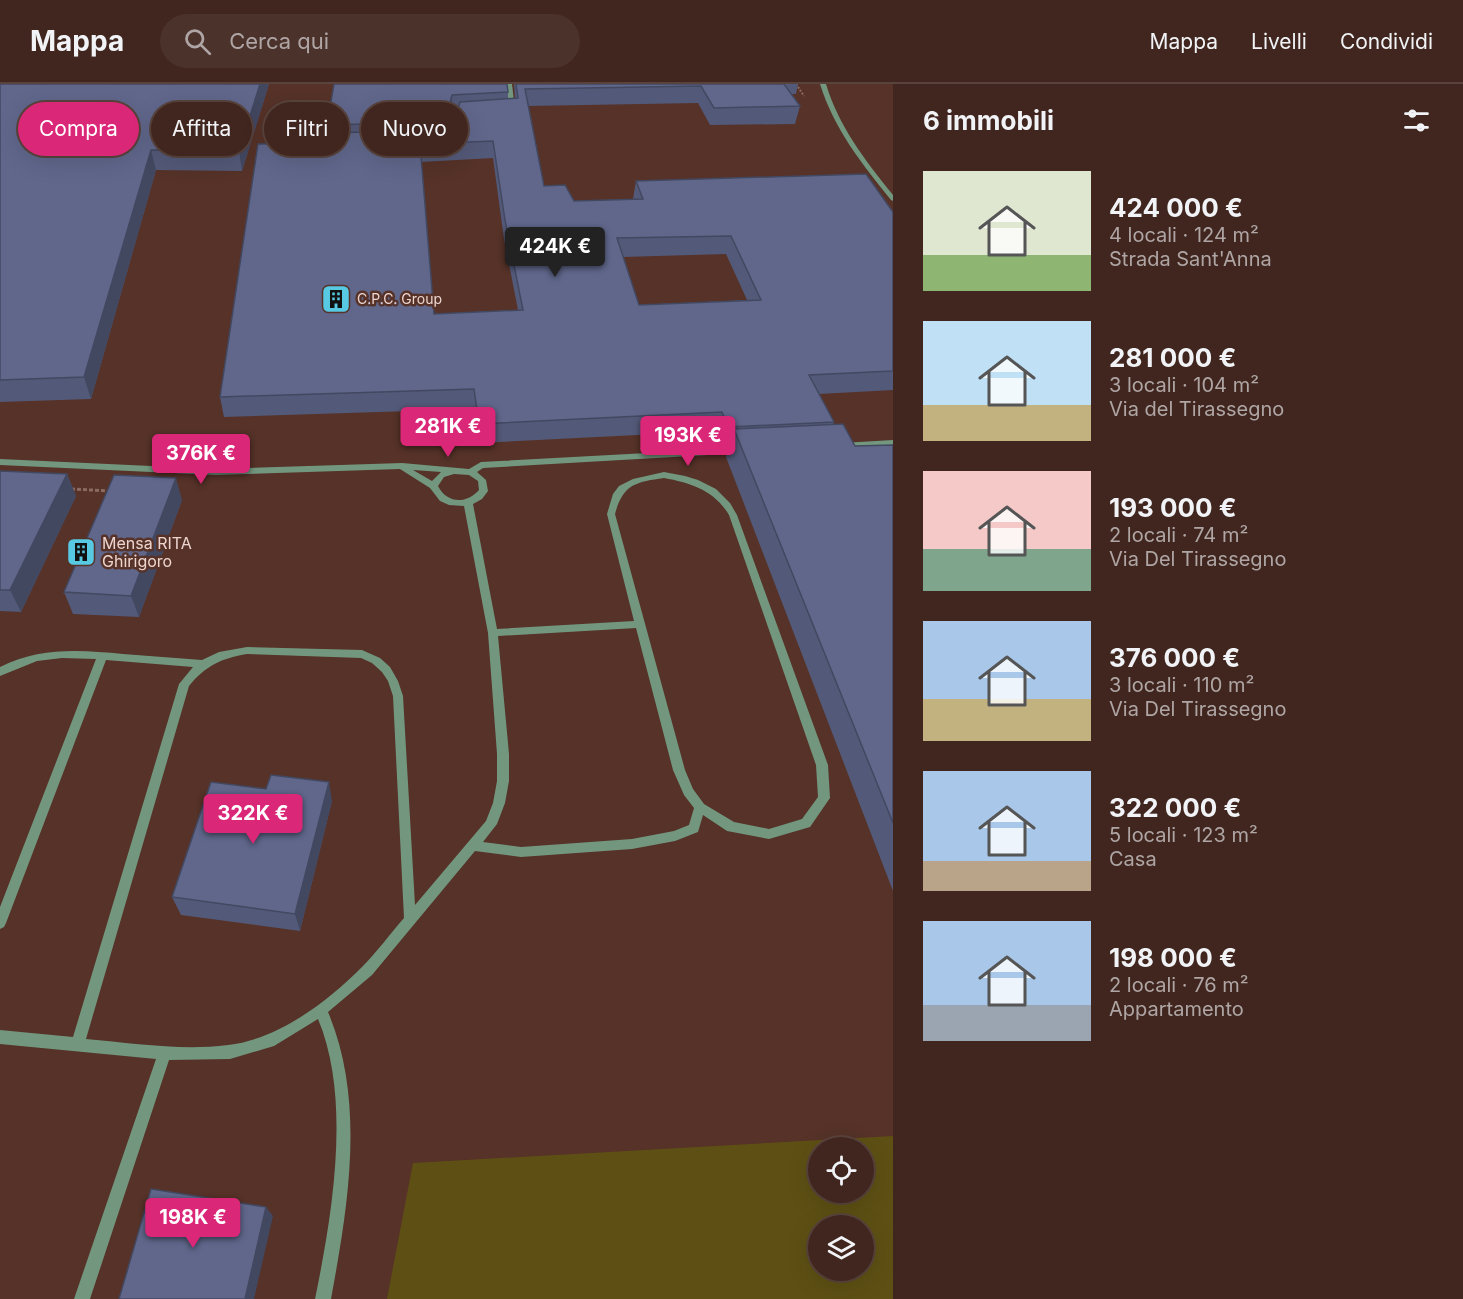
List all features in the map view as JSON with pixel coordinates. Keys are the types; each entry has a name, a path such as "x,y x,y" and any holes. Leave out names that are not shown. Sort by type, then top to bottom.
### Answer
{"street":[{"path":"501,114 513,113 509,84"},
{"path":"824,84 828,104 851,142 893,199"},
{"path":"468,115 478,115"},
{"path":"835,446 893,443"},
{"path":"471,472 481,465 753,451"},
{"path":"0,462 216,472 402,466 471,472 482,480 484,491 468,503 444,500 438,496 434,486 402,466"},
{"path":"434,486 440,476 459,471"},
{"path":"664,475 694,480 710,488 727,502 733,514 822,765 824,798 806,823 769,834 731,827 700,807 688,792 679,770 640,624 611,514 614,497 633,480 664,475"},
{"path":"0,1037 165,1053 230,1052 269,1041 321,1010 367,971 410,922 491,824 499,803 503,781 503,754 493,633 468,503"},
{"path":"493,633 640,624"},
{"path":"77,1045 184,684 202,664 225,653 251,649 362,654 375,659 387,668 394,679 398,696 410,922"},
{"path":"0,672 25,660 57,653 202,664"},
{"path":"0,923 102,656"},
{"path":"474,846 521,852 643,842 675,836 694,828 700,807"},
{"path":"321,1010 334,1042 338,1062 343,1131 343,1181 323,1299"},
{"path":"82,1299 165,1053"}],"shaded area":[{"path":"893,1136 893,1299 387,1299 413,1163 808,1141 808,1203 874,1203 874,1137"}],"building":[{"path":"0,84 260,84 252,110 252,102 151,102 151,150 84,377 0,380"},
{"path":"334,84 507,84 508,92 452,95 450,102 361,102 361,124 349,124 349,102 331,102"},
{"path":"516,84 784,84 800,106 714,108 701,86 525,89 544,186 565,185 574,201 643,199 636,181 866,174 893,212 893,371 809,375 834,422 728,427 722,412 479,424 474,389 220,397 258,144 264,144 264,156 349,156 349,132 361,132 361,156 421,156 434,314 523,310 505,220 493,141 468,142 468,102 460,102 518,98","holes":["731,236 761,300 639,305 617,238"]},
{"path":"843,424 855,446 893,445 893,823 734,429"},
{"path":"0,471 67,474 10,590 0,590"},
{"path":"114,475 176,478 131,596 64,592"},
{"path":"271,775 329,782 295,914 172,897 211,782 266,789"},
{"path":"151,1189 266,1207 245,1299 119,1299"}],"place":[{"name":"C.P.C. Group","path":"336,299"},
{"name":"Mensa RITA Ghirigoro","path":"81,552"}]}
